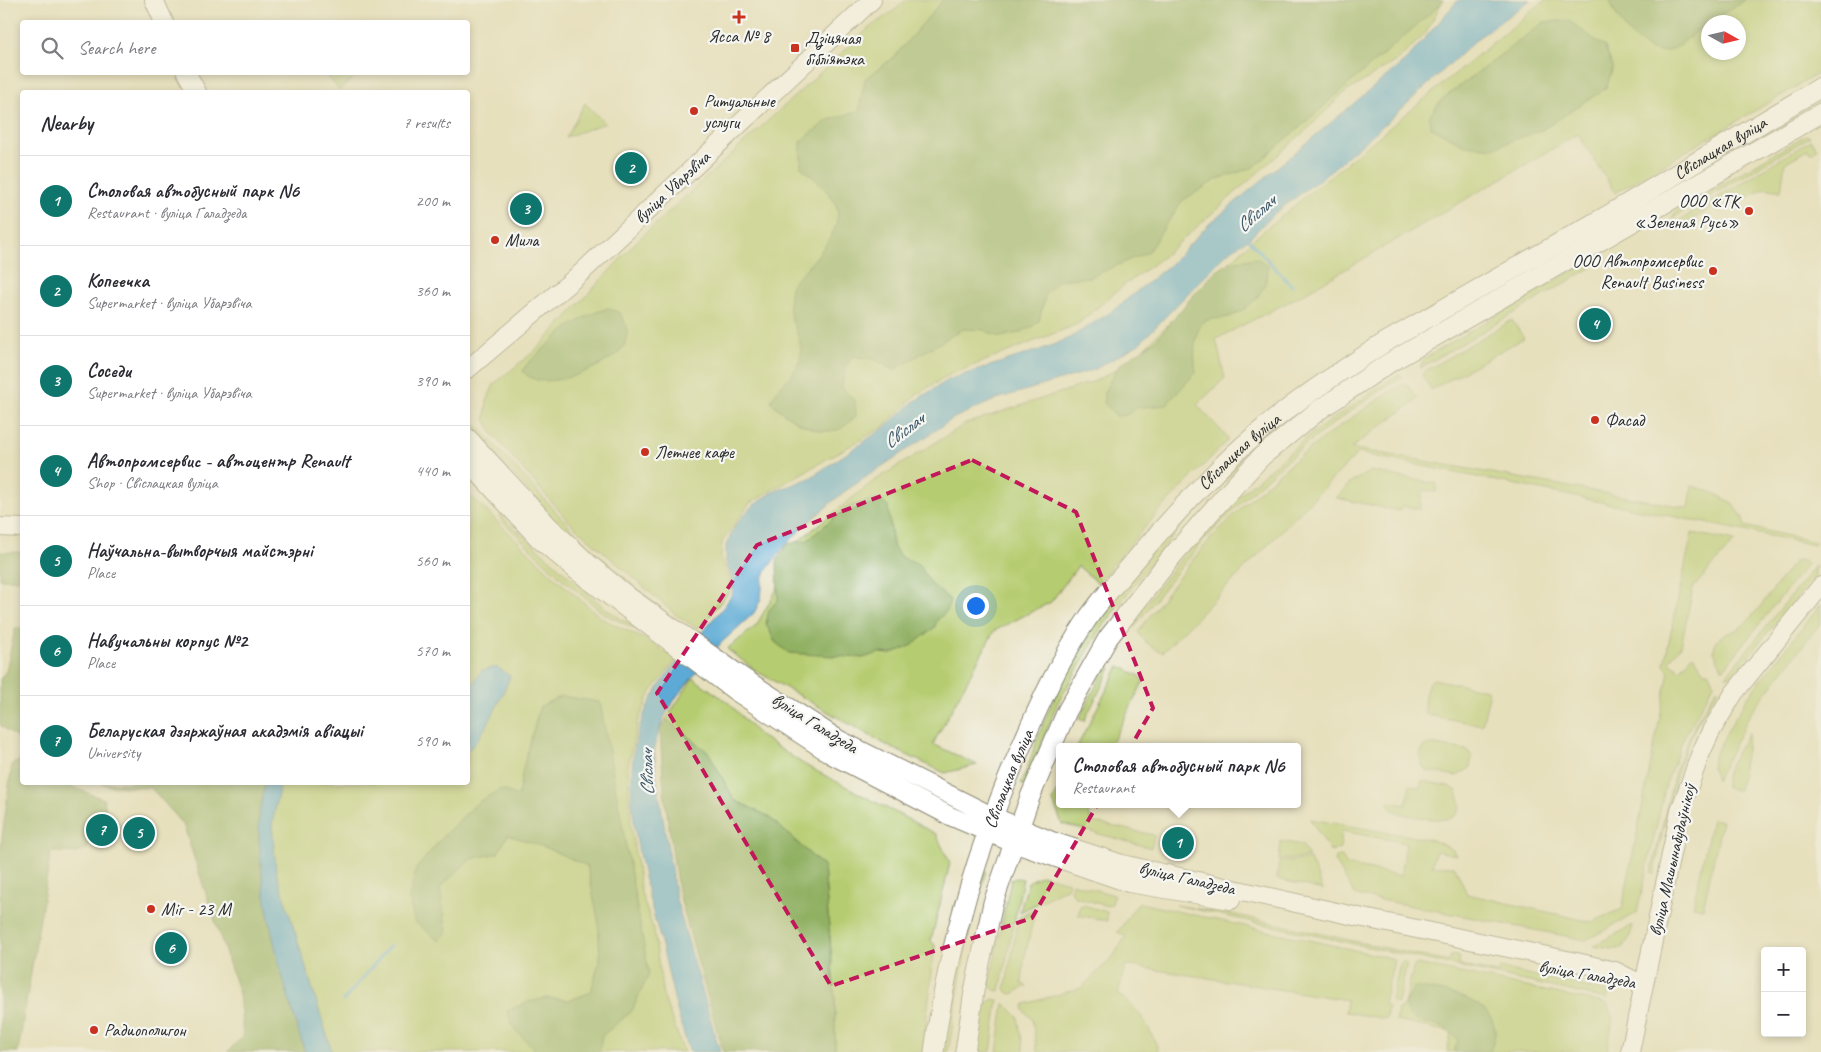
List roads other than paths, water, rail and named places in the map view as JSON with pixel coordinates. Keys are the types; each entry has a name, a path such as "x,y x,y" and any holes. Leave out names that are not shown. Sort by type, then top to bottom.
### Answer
{"main road":[{"path":"154,0 163,20"},
{"name":"вуліца Убарэвіча","path":"470,367 582,272 872,0"},
{"path":"188,75 197,90"},
{"name":"Свіслацкая вуліца","path":"934,1052 952,945 989,824 1042,698 1088,618 1192,495 1246,443 1291,406 1384,343 1615,211 1821,87"},
{"name":"Свіслацкая вуліца","path":"965,1052 974,991 990,913 1016,836 1067,712 1108,638 1172,555 1262,456 1319,410 1389,363 1821,113"},
{"name":"вуліца Галадзеда","path":"470,440 550,527 589,564 666,631"},
{"name":"вуліца Галадзеда","path":"470,464 540,539 576,571 666,631 740,684 989,824 1016,836 1122,864 1354,916 1615,971 1643,985"},
{"path":"0,527 20,528"},
{"name":"вуліца Машынабудаўнікоў","path":"1630,1052 1680,811 1700,755 1711,732 1734,694 1821,586"}],"water":[{"name":"Свіслач","path":"1458,0 1530,0 1478,38 1395,115 1328,173 1271,216 1251,237 1227,253 1139,344 1094,370 997,399 954,418 844,492 805,525 782,549 768,568 763,578 761,599 754,613 721,643 677,696 663,719 654,747 656,774 676,899 720,1052 690,1052 677,1010 645,883 634,823 632,763 637,735 653,697 672,668 723,608 733,592 734,586 726,563 726,545 735,526 751,507 773,492 810,478 884,428 913,402 950,379 1048,347 1071,337 1111,312 1172,263 1208,225 1406,60"},
{"path":"497,667 510,676 487,725 470,749 470,688 482,670"},
{"path":"265,785 280,785 272,825 276,871 332,1052 305,1052 288,996 267,908 260,849 260,806"}],"waterway":[{"name":"Свіслач","path":"1246,237 1292,286"},
{"path":"343,1001 390,946"}],"place":[{"name":"Ясса № 8","path":"739,17"},
{"name":"Дзіцячая бібліятэка","path":"795,48"},
{"name":"Ритуальные услуги","path":"694,111"},
{"name":"Копеечка","path":"631,168"},
{"name":"Соседи","path":"526,209"},
{"name":"ООО «ТК «Зеленая Русь»","path":"1749,211"},
{"name":"Мила","path":"495,240"},
{"name":"ООО Автопромсервис Renault Business","path":"1713,271"},
{"name":"Автопромсервис - автоцентр Renault","path":"1595,324"},
{"name":"Фасад","path":"1595,420"},
{"name":"Летнее кафе","path":"645,452"},
{"name":"Беларуская дзяржаўная акадэмія авіацыі","path":"102,830"},
{"name":"Наўчальна-вытворчыя майстэрні","path":"139,833"},
{"name":"Столовая автобусный парк N6","path":"1178,843"},
{"name":"Міг - 23 М","path":"151,909"},
{"name":"Навучальны корпус №2","path":"171,948"},
{"name":"Радиополигон","path":"94,1030"}]}
